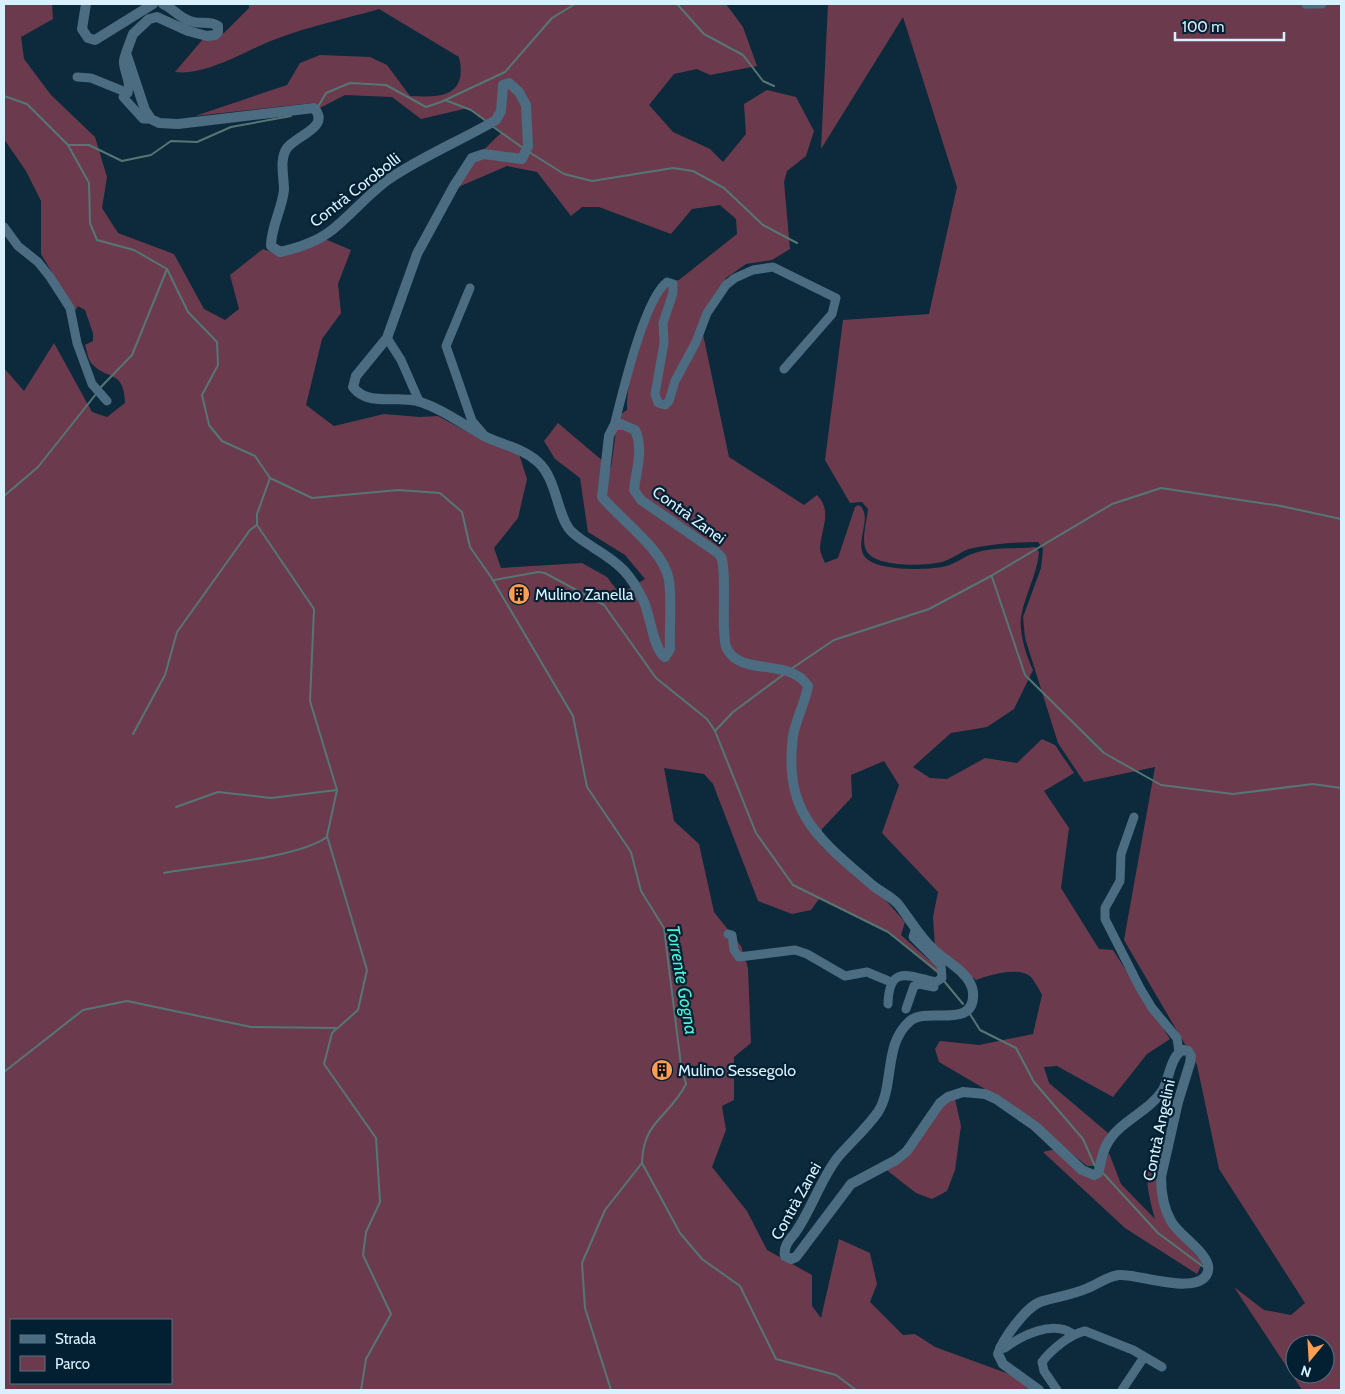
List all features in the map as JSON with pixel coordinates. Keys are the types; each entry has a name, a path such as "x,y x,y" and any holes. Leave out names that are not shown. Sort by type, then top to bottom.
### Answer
{"street":[{"path":"86,4 82,29 88,38 95,40 154,4"},
{"path":"77,77 91,78 128,94 129,86 123,62 133,34 149,19 157,17 199,34 215,36 218,32 218,26 214,23 193,23 182,18 172,8 163,4"},
{"path":"1306,4 1322,4"},
{"path":"126,53 145,110 151,119"},
{"name":"Contrà Corobolli","path":"151,119 159,123 178,124 317,111 320,120 315,128 296,139 287,149 283,160 282,207 271,238 271,246 280,252 304,246 332,230 357,205 388,180 428,156 496,120 501,111 503,85 509,83 519,92 526,105 527,150 522,159 484,154 472,158 454,186 417,254 387,338 356,376 353,387 358,394 373,398 406,398 419,401 486,437 510,445 539,462 557,493 570,530 626,570 634,579 649,612 656,646 661,655 665,657 670,649 669,595 668,579 663,564 634,529 602,498 609,436 614,426"},
{"path":"123,97 142,119 151,119"},
{"path":"4,227 18,246 38,262 70,308 77,343 97,392 107,401"},
{"path":"614,426 642,328 656,298 667,282 673,284 673,289 664,316 664,343 655,394 658,403 665,405 669,401 675,381 696,342 707,313 718,295 735,278 753,270 768,267 778,269 836,298 832,314 784,370"},
{"path":"470,288 446,346 472,421 486,437"},
{"path":"387,338 401,360 419,401"},
{"name":"Contrà Zanei","path":"614,426 621,424 635,430 638,438 639,458 634,490 641,500 721,557 724,565 723,611 726,647 733,657 743,662 788,671 804,679 808,686 793,735 792,763 796,800 817,836 873,885 898,904 915,931 968,980 972,992 972,1002 969,1008 959,1016 920,1015 914,1018 900,1032 879,1110 861,1134 838,1158 829,1172 808,1212 786,1246 784,1253 788,1258 796,1257 851,1184 896,1160 906,1151 940,1103 948,1097 963,1092 985,1094 996,1098 1035,1126 1082,1170 1088,1174 1098,1173 1107,1144 1114,1135 1153,1103 1168,1079 1179,1052"},
{"path":"1134,817 1121,854 1120,881 1105,908 1105,919 1152,1008 1178,1038 1179,1052"},
{"name":"Contrà Zanei","path":"915,931 913,937 942,968 942,978 939,981"},
{"path":"728,934 732,935 734,950 738,957 795,950 808,954 845,976 865,972 891,982"},
{"path":"888,1004 891,982 896,978 912,975 939,981 937,987 919,984 914,986 906,1009"},
{"name":"Contrà Angelini","path":"1000,1347 1034,1306 1071,1294 1112,1276 1125,1274 1181,1283 1194,1283 1205,1277 1208,1268 1203,1254 1171,1222 1163,1204 1161,1190 1161,1178 1178,1102 1191,1056 1188,1051 1179,1052"},
{"path":"1038,1390 998,1359 1000,1347 1005,1348 1018,1339 1048,1328 1073,1334 1085,1331 1133,1350 1162,1368"},
{"path":"1057,1390 1044,1371 1042,1362 1073,1334"},
{"path":"1122,1390 1144,1357"}],"green space":[{"path":"4,4 52,4 53,19 21,37 24,59 51,95 95,137 107,177 102,208 118,233 174,254 204,309 225,320 239,309 230,275 263,249 279,255 325,239 351,250 338,284 341,313 322,339 306,405 334,426 384,414 420,417 438,416 482,440 519,454 527,479 518,518 494,548 501,568 582,563 607,577 620,594 645,579 625,555 588,532 580,478 555,459 544,441 558,423 611,468 618,416 627,410 630,376 634,360 645,328 666,281 679,280 737,234 736,219 720,205 692,209 671,234 599,207 582,207 571,216 537,172 507,166 456,188 471,162 502,132 468,108 421,119 392,97 345,95 320,108 313,103 195,116 287,85 300,63 320,55 370,57 387,65 410,96 442,95 456,87 460,80 461,70 459,57 379,9 289,34 213,66 200,70 175,72 203,39 224,33 249,8 249,4 726,4 743,27 757,66 710,75 697,69 674,74 649,105 673,132 710,149 723,162 746,134 744,104 767,90 796,97 814,131 806,156 787,171 784,182 790,249 772,260 746,264 726,278 701,325 729,457 804,505 817,495 822,501 825,514 820,548 825,563 838,558 855,507 859,505 865,517 861,546 863,553 867,559 882,566 914,569 947,566 973,553 985,550 1035,547 1039,552 1036,569 1021,617 1024,644 1033,670 1014,709 987,727 951,733 913,767 930,778 947,779 985,758 1017,763 1042,739 1055,745 1074,773 1044,791 1069,828 1061,888 1099,949 1113,950 1170,1039 1147,1054 1113,1097 1057,1066 1044,1067 1049,1083 1108,1133 1095,1166 1087,1166 1009,1103 939,1062 935,1049 940,1041 979,1045 1033,1034 1042,995 1031,977 1019,972 1004,972 976,980 935,948 933,917 938,892 882,833 899,785 884,761 851,775 852,797 822,829 822,847 881,895 905,922 901,935 929,960 943,961 938,974 888,932 819,899 811,910 792,914 758,901 713,784 704,774 664,768 674,821 699,844 714,912 741,946 748,968 751,1043 734,1057 734,1100 722,1106 726,1130 712,1167 747,1211 767,1250 812,1275 812,1306 821,1318 839,1239 870,1253 877,1284 870,1302 903,1335 915,1334 935,1347 1009,1374 1033,1390 4,1390 4,368 24,391 54,343 92,412 107,417 125,403 122,385 118,380 98,369 90,360 85,345 93,341 93,333 85,310 78,306 75,311 41,254 41,201 26,171 4,139"},
{"path":"828,4 1341,4 1341,1390 1302,1390 1298,1384 1335,1384 1335,1334 1285,1334 1285,1364 1234,1287 1264,1310 1291,1315 1305,1303 1219,1169 1197,1065 1124,940 1155,767 1084,782 1058,743 1025,638 1023,617 1041,568 1043,549 1038,542 1014,543 973,548 942,562 913,565 889,563 879,560 871,556 865,546 864,535 868,509 862,502 850,503 825,460 843,320 929,314 957,187 903,17 821,149"},
{"path":"955,1099 961,1126 955,1170 947,1191 932,1199 916,1193 884,1168 944,1105"},
{"path":"1161,1137 1166,1141 1160,1162 1158,1180 1158,1195 1161,1208 1167,1221 1176,1233 1203,1262 1197,1274 1125,1228 1043,1152 1056,1149 1088,1176 1098,1179 1109,1153 1121,1184 1155,1219 1147,1176 1150,1156"}],"waterway":[{"path":"318,107 326,93 350,83 386,85 426,107 441,102 505,72 552,18 575,4"},
{"path":"677,4 704,34 743,55 763,81 774,86"},
{"name":"Torrente Gogna","path":"4,96 27,104 68,145 89,183 90,223 97,240 134,250 167,269 188,312 217,342 218,365 202,395 209,425 222,441 255,456 270,478 312,498 398,490 440,493 462,512 470,547 491,577 573,716 587,787 631,852 641,891 664,928 681,1065 686,1084 672,1105 652,1128 643,1149 642,1163"},
{"path":"445,100 471,110 486,121"},
{"path":"68,145 89,145 122,161 151,155 171,141 197,142 231,127 291,116"},
{"path":"492,126 523,148"},
{"path":"529,152 564,174 592,181 673,168 693,171 724,188 763,225 797,243"},
{"path":"100,388 132,355 167,269"},
{"path":"4,496 38,467 96,394"},
{"path":"270,478 257,514 257,525 314,609 310,701 337,790 327,836 367,970 358,1010 332,1033 324,1064 376,1138 380,1202 366,1232 363,1255 391,1314 366,1359 361,1390"},
{"path":"791,669 834,640 929,609 991,576 1112,504 1161,488 1281,506 1341,519"},
{"path":"133,734 165,675 177,632 250,530 257,525"},
{"path":"494,580 538,572 545,573 604,605 656,678 707,719 715,731 756,833 793,885 888,932 938,972"},
{"path":"992,577 1025,675 1104,753 1161,785 1233,794 1313,784 1341,788"},
{"path":"715,731 733,712 783,675"},
{"path":"176,807 218,792 271,798 337,790"},
{"path":"164,873 273,856 314,844 327,837"},
{"path":"944,981 963,1004"},
{"path":"4,1072 83,1010 127,1001 251,1027 336,1028"},
{"path":"970,1014 980,1030 1016,1048 1034,1082 1083,1139 1095,1166"},
{"path":"642,1163 680,1233 702,1259 740,1286 776,1359 836,1375 856,1390"},
{"path":"611,1390 585,1308 582,1263 605,1210 642,1163"},
{"path":"1103,1173 1158,1233 1205,1268"}],"place":[{"name":"Mulino Zanella","path":"519,594"},
{"name":"Mulino Sessegolo","path":"662,1070"}]}
